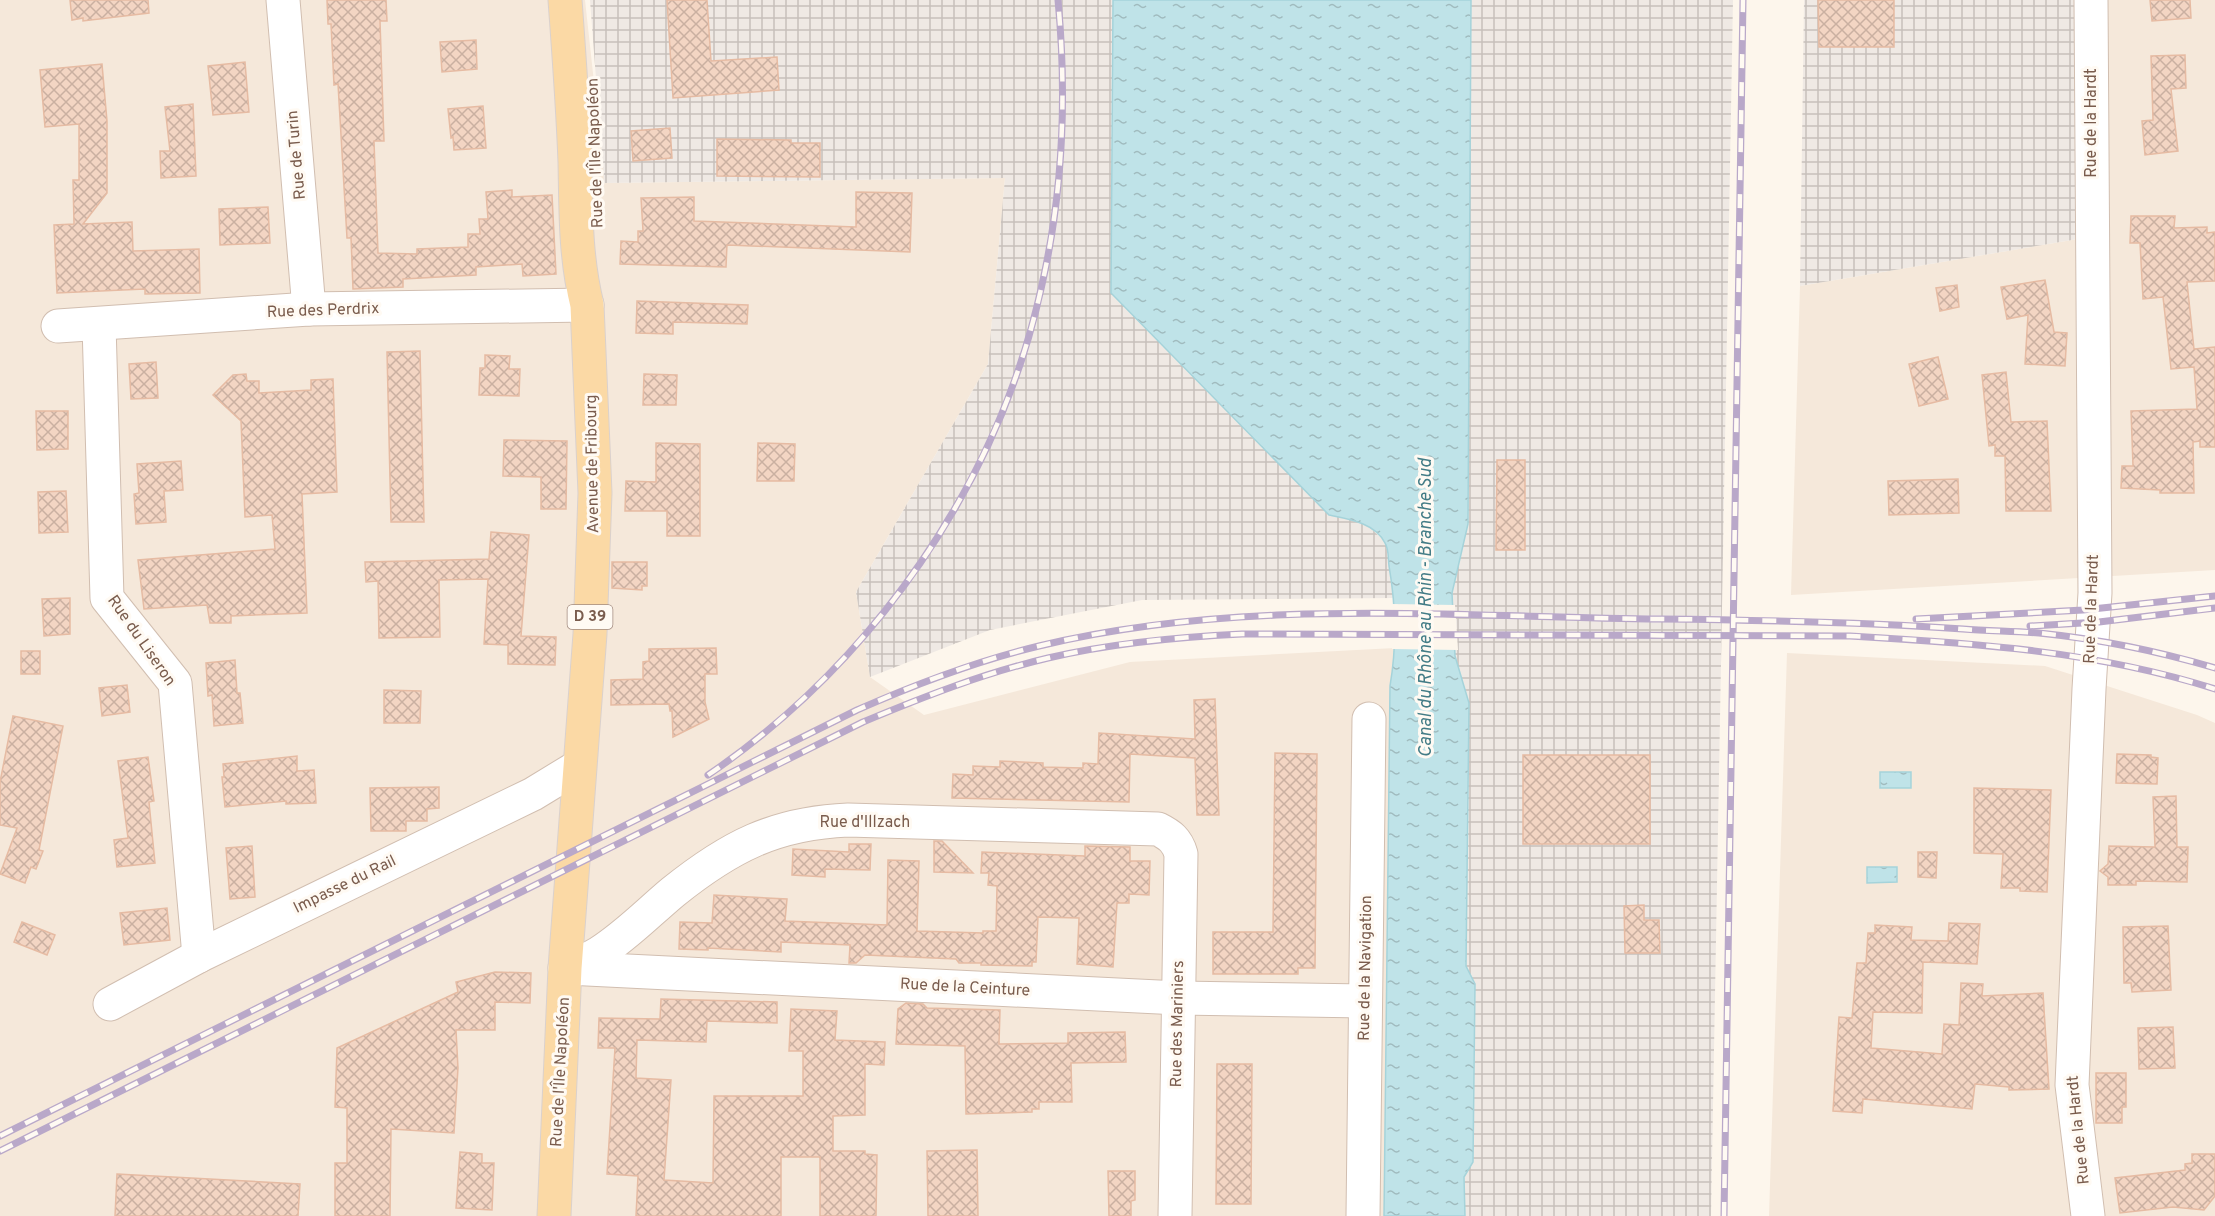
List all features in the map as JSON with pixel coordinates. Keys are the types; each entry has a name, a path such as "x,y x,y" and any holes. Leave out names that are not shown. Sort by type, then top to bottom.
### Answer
{"main road":[{"name":"Avenue de Fribourg","path":"565,0 574,137 576,247 587,304 595,493 590,634 568,929"},
{"name":"Rue de l'Île Napoléon","path":"587,304 595,275 599,244 588,0"},
{"name":"Rue de l'Île Napoléon","path":"554,1216 568,929"}],"street":[{"name":"Rue de Turin","path":"283,0 309,309"},
{"name":"Rue de la Hardt","path":"2088,1216 2072,1085 2088,700 2095,593 2091,0"},
{"name":"Rue des Perdrix","path":"58,326 309,309 587,304"},
{"name":"Rue du Liseron","path":"99,325 107,598 175,683 199,956"},
{"name":"Rue de la Navigation","path":"1363,1216 1369,719"},
{"name":"Impasse du Rail","path":"110,1004 199,956 533,794 579,766"},
{"name":"Rue d'Illzach","path":"565,968 601,952 700,872 733,851 756,839 801,824 848,820 1158,829 1170,835"},
{"name":"Rue des Mariniers","path":"1170,835 1178,843 1181,854 1175,1216"},
{"name":"Rue de la Ceinture","path":"565,968 1179,998 1365,1001"}],"shaded area":[{"path":"0,0 585,0 605,183 1005,178 988,364 856,592 870,677 924,715 1130,662 1395,648 1384,1216 0,1216"},
{"path":"590,0 1113,0 1111,293 1329,514 1355,520 1371,528 1386,543 1394,598 1142,600 990,630 870,677 856,592 988,364 1005,178 604,183"},
{"path":"1471,0 1733,0 1711,1216 1465,1216 1464,1177 1473,1162 1475,984 1466,966 1469,703 1455,656 1452,593 1468,524"},
{"path":"1804,0 2074,0 2078,239 1800,286"},
{"path":"2074,0 2215,0 2215,570 1791,595 1800,286 2078,239"},
{"path":"1787,653 2045,666 2197,715 2215,723 2215,1216 1769,1216"}],"water":[{"name":"Canal du Rhône au Rhin - Branche Sud","path":"1113,0 1471,0 1468,524 1452,593 1455,656 1469,703 1466,966 1475,984 1473,1162 1464,1177 1465,1216 1384,1216 1390,686 1395,626 1387,548 1381,536 1368,526 1329,515 1111,293"},
{"path":"1880,772 1911,772 1911,788 1880,788"},
{"path":"1867,867 1897,867 1897,882 1867,883"}],"pier":[{"path":"1392,604 1455,605 1458,650 1392,649"}],"building":[{"path":"70,0 148,0 149,13 83,21 83,18 72,20"},
{"path":"327,0 386,0 387,21 380,21 384,141 374,141 378,253 417,254 417,249 468,247 468,234 480,234 479,219 488,219 486,192 512,190 512,197 552,195 556,274 523,276 522,264 476,267 476,275 403,279 403,287 353,289 351,238 347,238 338,84 334,85 331,24 328,24"},
{"path":"667,0 707,0 711,61 777,57 779,90 673,98"},
{"path":"1818,0 1894,0 1894,47 1819,47"},
{"path":"2150,0 2190,0 2191,18 2152,21"},
{"path":"476,40 477,69 442,72 440,42"},
{"path":"2185,55 2186,88 2171,89 2178,151 2145,155 2142,121 2153,120 2151,56"},
{"path":"245,62 249,112 213,115 208,66"},
{"path":"102,64 107,121 107,193 83,224 132,222 133,251 199,249 200,293 145,294 145,289 57,293 54,225 74,224 73,180 79,180 79,124 45,127 40,70"},
{"path":"193,104 196,176 161,178 160,151 170,151 165,107"},
{"path":"483,106 486,148 454,150 448,109"},
{"path":"670,128 672,158 633,161 631,131"},
{"path":"717,139 791,140 791,143 820,143 820,177 717,176"},
{"path":"856,192 912,193 910,252 727,245 726,267 620,264 621,241 638,242 638,231 643,231 641,198 694,197 694,221 856,227"},
{"path":"268,207 270,243 220,245 219,209"},
{"path":"2131,216 2175,216 2174,228 2207,227 2207,233 2215,232 2215,281 2187,282 2194,349 2215,347 2215,447 2200,447 2200,441 2193,442 2194,493 2160,493 2160,490 2121,488 2122,466 2133,466 2131,411 2197,409 2194,367 2171,369 2163,297 2143,299 2140,243 2130,243"},
{"path":"2045,280 2054,332 2067,333 2065,366 2025,364 2028,315 2007,319 2001,287"},
{"path":"1957,285 1959,307 1940,311 1936,288"},
{"path":"637,301 748,305 747,324 673,322 673,334 636,333"},
{"path":"420,351 424,522 391,522 387,352"},
{"path":"485,355 510,356 509,369 520,369 519,396 479,395 480,368 485,368"},
{"path":"1938,357 1948,399 1919,406 1909,364"},
{"path":"156,362 158,398 131,399 129,364"},
{"path":"2006,372 2011,422 2047,421 2051,511 2006,511 2005,456 1995,456 1995,445 1989,446 1982,375"},
{"path":"246,374 247,381 259,381 259,393 311,390 311,380 333,379 337,492 302,494 307,613 231,616 231,623 210,623 207,605 144,609 138,560 275,549 272,515 245,517 241,421 213,395 233,375"},
{"path":"644,374 677,375 676,405 643,405"},
{"path":"36,411 68,411 68,449 37,450"},
{"path":"504,440 567,441 566,509 541,509 541,477 503,476"},
{"path":"656,443 700,444 700,536 667,536 667,511 625,511 626,481 656,482"},
{"path":"758,443 795,444 794,481 757,481"},
{"path":"1497,460 1525,460 1525,550 1496,550"},
{"path":"181,461 183,490 164,491 166,522 136,524 134,494 139,493 137,464"},
{"path":"1958,479 1959,513 1889,515 1888,481"},
{"path":"66,491 68,532 39,533 38,492"},
{"path":"491,532 529,535 521,636 556,637 555,665 508,664 508,645 484,644 488,579 439,580 440,637 379,638 378,581 366,582 365,562 489,559"},
{"path":"612,562 647,562 647,586 642,586 642,590 612,588"},
{"path":"70,598 70,634 44,636 42,599"},
{"path":"716,648 717,674 705,674 705,702 709,719 673,737 672,711 670,711 669,704 611,705 611,680 643,679 643,662 649,661 649,649"},
{"path":"21,651 40,651 40,674 21,674"},
{"path":"235,660 237,693 240,693 243,723 214,726 212,695 208,696 206,663"},
{"path":"127,685 130,712 102,716 99,688"},
{"path":"384,690 421,691 420,723 384,723"},
{"path":"1215,699 1219,815 1197,815 1195,758 1130,754 1129,802 952,798 953,774 973,775 973,766 1000,767 1000,761 1043,763 1043,767 1083,768 1083,763 1098,764 1099,733 1195,739 1194,700"},
{"path":"13,716 63,726 39,850 43,851 36,869 31,867 25,883 0,874 17,828 0,825 0,782"},
{"path":"1275,753 1317,754 1315,968 1298,968 1298,974 1213,974 1213,932 1273,932"},
{"path":"2117,754 2151,755 2151,757 2158,758 2157,784 2116,783"},
{"path":"1523,755 1650,755 1650,844 1523,844"},
{"path":"297,756 297,771 314,770 316,803 286,804 286,801 225,807 223,764"},
{"path":"148,757 154,801 149,802 155,863 117,867 114,840 128,838 118,761"},
{"path":"439,787 439,808 427,809 427,821 406,821 406,831 371,831 370,788"},
{"path":"1974,788 2051,790 2047,892 2001,888 2003,854 1974,853"},
{"path":"2176,796 2177,847 2188,847 2187,882 2136,881 2136,885 2108,885 2108,877 2100,871 2108,864 2109,846 2155,847 2153,797"},
{"path":"934,841 942,841 973,873 934,872"},
{"path":"849,844 871,844 870,870 825,869 825,877 792,875 793,849 849,852"},
{"path":"252,846 255,897 230,899 226,848"},
{"path":"1085,846 1130,847 1130,861 1150,861 1149,895 1129,894 1129,903 1117,903 1113,967 1077,964 1079,918 1038,917 1036,962 1032,962 1032,966 981,965 981,963 959,963 956,959 865,955 856,963 849,963 850,945 781,942 781,952 708,948 708,950 679,949 680,922 712,923 714,895 787,899 785,921 887,925 888,860 919,861 917,931 983,933 983,931 996,931 997,886 988,885 989,873 981,873 982,852 1085,856"},
{"path":"1918,852 1937,852 1936,878 1918,877"},
{"path":"1644,905 1644,920 1659,920 1660,953 1625,953 1624,906"},
{"path":"167,908 170,940 124,945 120,913"},
{"path":"22,922 55,935 47,955 14,942"},
{"path":"1949,923 1980,924 1977,964 1923,962 1922,1013 1873,1012 1871,1048 1942,1054 1944,1024 1959,1025 1961,983 1983,984 1982,996 2043,993 2049,1089 2009,1090 2009,1087 1975,1084 1972,1109 1863,1099 1862,1113 1833,1111 1839,1017 1852,1018 1857,963 1866,963 1868,933 1875,933 1875,925 1912,927 1911,940 1948,941"},
{"path":"2168,926 2171,990 2132,992 2131,983 2124,983 2123,927"},
{"path":"495,972 531,973 530,1003 495,1002 495,1030 456,1030 458,1068 454,1133 391,1129 390,1216 335,1216 335,1163 347,1163 347,1108 335,1107 337,1048 458,992 456,982"},
{"path":"661,999 777,1002 777,1023 707,1021 706,1042 637,1040 636,1078 671,1080 664,1180 713,1183 714,1096 803,1096 803,1051 789,1051 791,1009 837,1011 835,1040 885,1042 884,1065 865,1064 865,1115 833,1116 833,1151 865,1151 865,1154 877,1155 876,1216 820,1216 820,1157 781,1157 781,1216 636,1216 638,1176 607,1174 615,1048 598,1048 599,1018 660,1019"},
{"path":"906,1003 923,1004 927,1008 1000,1010 999,1044 1068,1043 1068,1033 1125,1032 1126,1062 1071,1063 1072,1102 1039,1102 1039,1109 1032,1109 1032,1112 966,1114 965,1046 896,1044 898,1009"},
{"path":"2173,1027 2175,1068 2139,1069 2138,1028"},
{"path":"1217,1064 1252,1064 1251,1204 1216,1204"},
{"path":"2096,1073 2126,1073 2126,1107 2122,1107 2122,1123 2096,1123"},
{"path":"977,1150 978,1216 928,1216 927,1151"},
{"path":"460,1152 482,1154 482,1163 494,1163 492,1210 456,1208"},
{"path":"2192,1154 2215,1154 2215,1196 2204,1210 2173,1207 2120,1213 2115,1178 2185,1170 2185,1164 2192,1163"},
{"path":"1108,1171 1135,1171 1135,1200 1131,1201 1131,1216 1109,1216"},
{"path":"117,1174 300,1184 298,1216 115,1216"}],"railway":[{"path":"708,775 768,730 824,679 875,623 920,563 960,499 994,431 1021,361 1041,289 1054,217 1062,109 1058,0"},
{"path":"1724,1216 1743,0"},
{"path":"1916,619 2083,610 2215,596"},
{"path":"2030,626 2099,622 2215,608"},
{"path":"0,1136 857,710 947,674 1039,646 1116,631 1193,621 1270,615 1426,614 1811,622 2030,632 2128,646 2215,668"},
{"path":"0,1151 863,722 977,678 1072,653 1145,642 1242,634 1850,636 1988,646 2080,657 2170,676 2215,689"}]}
